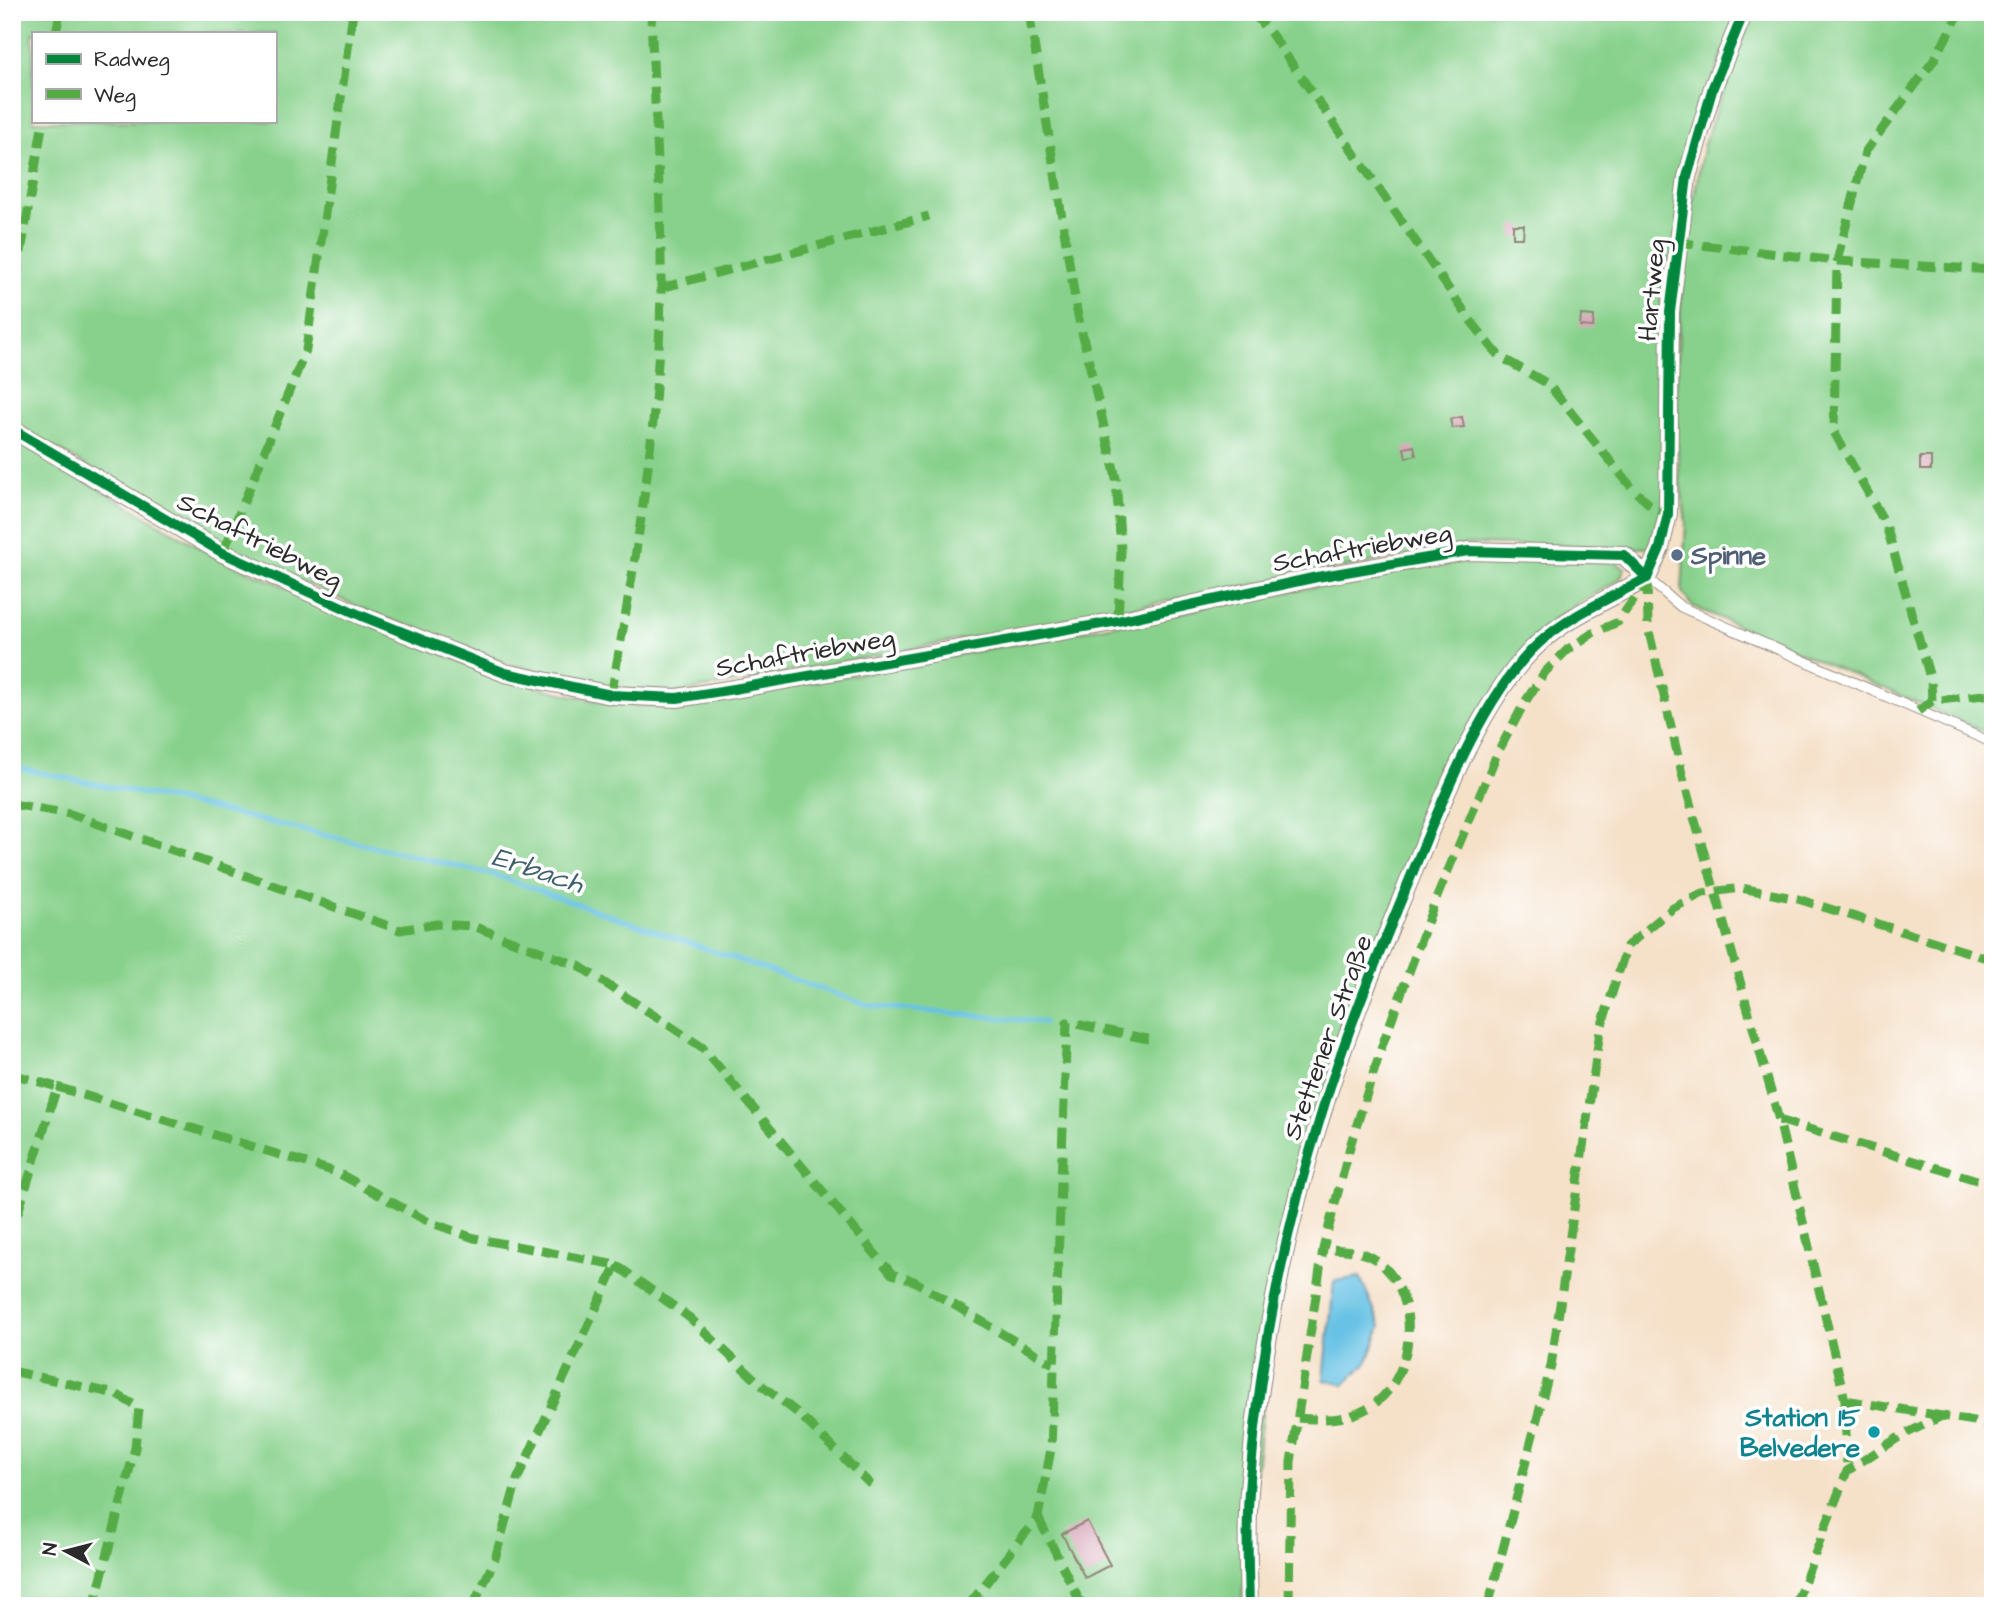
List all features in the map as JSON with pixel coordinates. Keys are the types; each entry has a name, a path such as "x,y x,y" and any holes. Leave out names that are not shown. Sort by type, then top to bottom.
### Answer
{"street":[{"name":"Hartweg","path":"1647,578 1668,514 1670,313 1685,190 1705,111 1744,12"},
{"name":"Schaftriebweg","path":"12,429 223,553 362,616 505,673 611,695 677,698 734,689 1118,621 1317,577 1468,551 1624,555 1647,578"},
{"name":"Stettener Straße","path":"1249,1606 1250,1479 1279,1289 1306,1166 1353,1022 1436,815 1480,727 1507,682 1538,645 1566,622 1647,578"}],"lane":[{"path":"1647,578 1681,607 1993,743"}],"green space":[{"path":"12,12 1738,12 1691,137 1664,501 1649,548 1469,544 678,693 615,688 508,664 365,610 229,548 12,423"},
{"path":"1753,12 1993,12 1993,735 1692,606 1682,592 1686,522 1679,475 1676,389 1684,251 1704,143"},
{"path":"12,438 220,559 502,679 610,704 676,708 1468,558 1610,560 1625,568 1619,580 1565,611 1536,636 1430,815 1280,1248 1241,1606 12,1606"}],"water":[{"path":"1360,1277 1381,1326 1368,1361 1344,1385 1324,1380 1334,1281"}],"building":[{"path":"1513,225 1524,225 1523,238 1513,238"},
{"path":"1581,315 1594,316 1593,327 1580,326"},
{"path":"1462,417 1464,427 1452,428 1450,419"},
{"path":"1414,446 1416,455 1406,458 1404,448"},
{"path":"1920,457 1931,457 1931,470 1920,470"},
{"path":"1087,1521 1110,1565 1085,1578 1062,1534"}],"waterway":[{"name":"Erbach","path":"12,767 179,801 495,875 870,1006 1044,1022"}],"marked path":[{"path":"56,32 60,12"},
{"path":"223,553 306,350 353,12"},
{"path":"611,695 645,493 659,340 660,220 651,12"},
{"path":"1029,12 1077,311 1116,478 1121,551 1118,621"},
{"path":"1252,12 1272,35 1471,321 1499,356 1548,384 1633,489 1649,504 1668,514"},
{"path":"1932,701 1931,681 1886,525 1834,432 1837,261 1865,152 1934,60 1960,12"},
{"path":"12,306 43,122"},
{"path":"661,288 929,216"},
{"path":"1676,242 1837,261 1993,270"},
{"path":"1647,579 1648,627 1683,778 1779,1120 1845,1400 1847,1471"},
{"path":"1289,1606 1291,1462 1323,1249 1351,1143 1383,1043 1434,904 1497,754 1525,702 1545,672 1568,649 1593,633 1618,622 1644,584"},
{"path":"1918,711 1932,701 1993,694"},
{"path":"12,804 70,814 400,930 437,924 473,926 579,966 702,1047 892,1274 914,1281 1053,1364"},
{"path":"1488,1606 1551,1366 1600,1031 1627,946 1673,908 1703,893 1741,888 1798,899 1993,960"},
{"path":"968,1606 1038,1517 1051,1449 1067,1022 1157,1041"},
{"path":"12,1074 57,1087 12,1232"},
{"path":"57,1087 336,1172 429,1222 474,1238 616,1265 517,1480 495,1559 473,1606"},
{"path":"1779,1120 1993,1185"},
{"path":"1298,1418 1344,1417 1370,1407 1386,1394 1405,1357 1407,1315 1402,1295 1393,1277 1373,1258 1345,1250 1323,1249"},
{"path":"616,1265 690,1318 760,1384 799,1414 871,1485"},
{"path":"12,1371 116,1394 139,1408 135,1448 94,1606"},
{"path":"1845,1400 1942,1416"},
{"path":"1795,1606 1847,1471 1901,1436 1942,1416 1993,1424"},
{"path":"1038,1517 1082,1606"}],"cycle path":[{"path":"1647,578 1660,548 1668,514 1670,312 1687,177 1713,87 1744,12"},
{"path":"12,429 223,553 362,616 505,673 611,695 677,698 734,689 1118,621 1317,577 1468,551 1624,555 1647,578"},
{"path":"1249,1606 1250,1479 1267,1340 1286,1247 1309,1156 1342,1050 1365,989 1451,781 1500,690 1519,664 1551,633 1577,615 1647,578"}],"place":[{"name":"Spinne","path":"1677,555"},
{"name":"Station 15 Belvedere","path":"1874,1432"}]}
